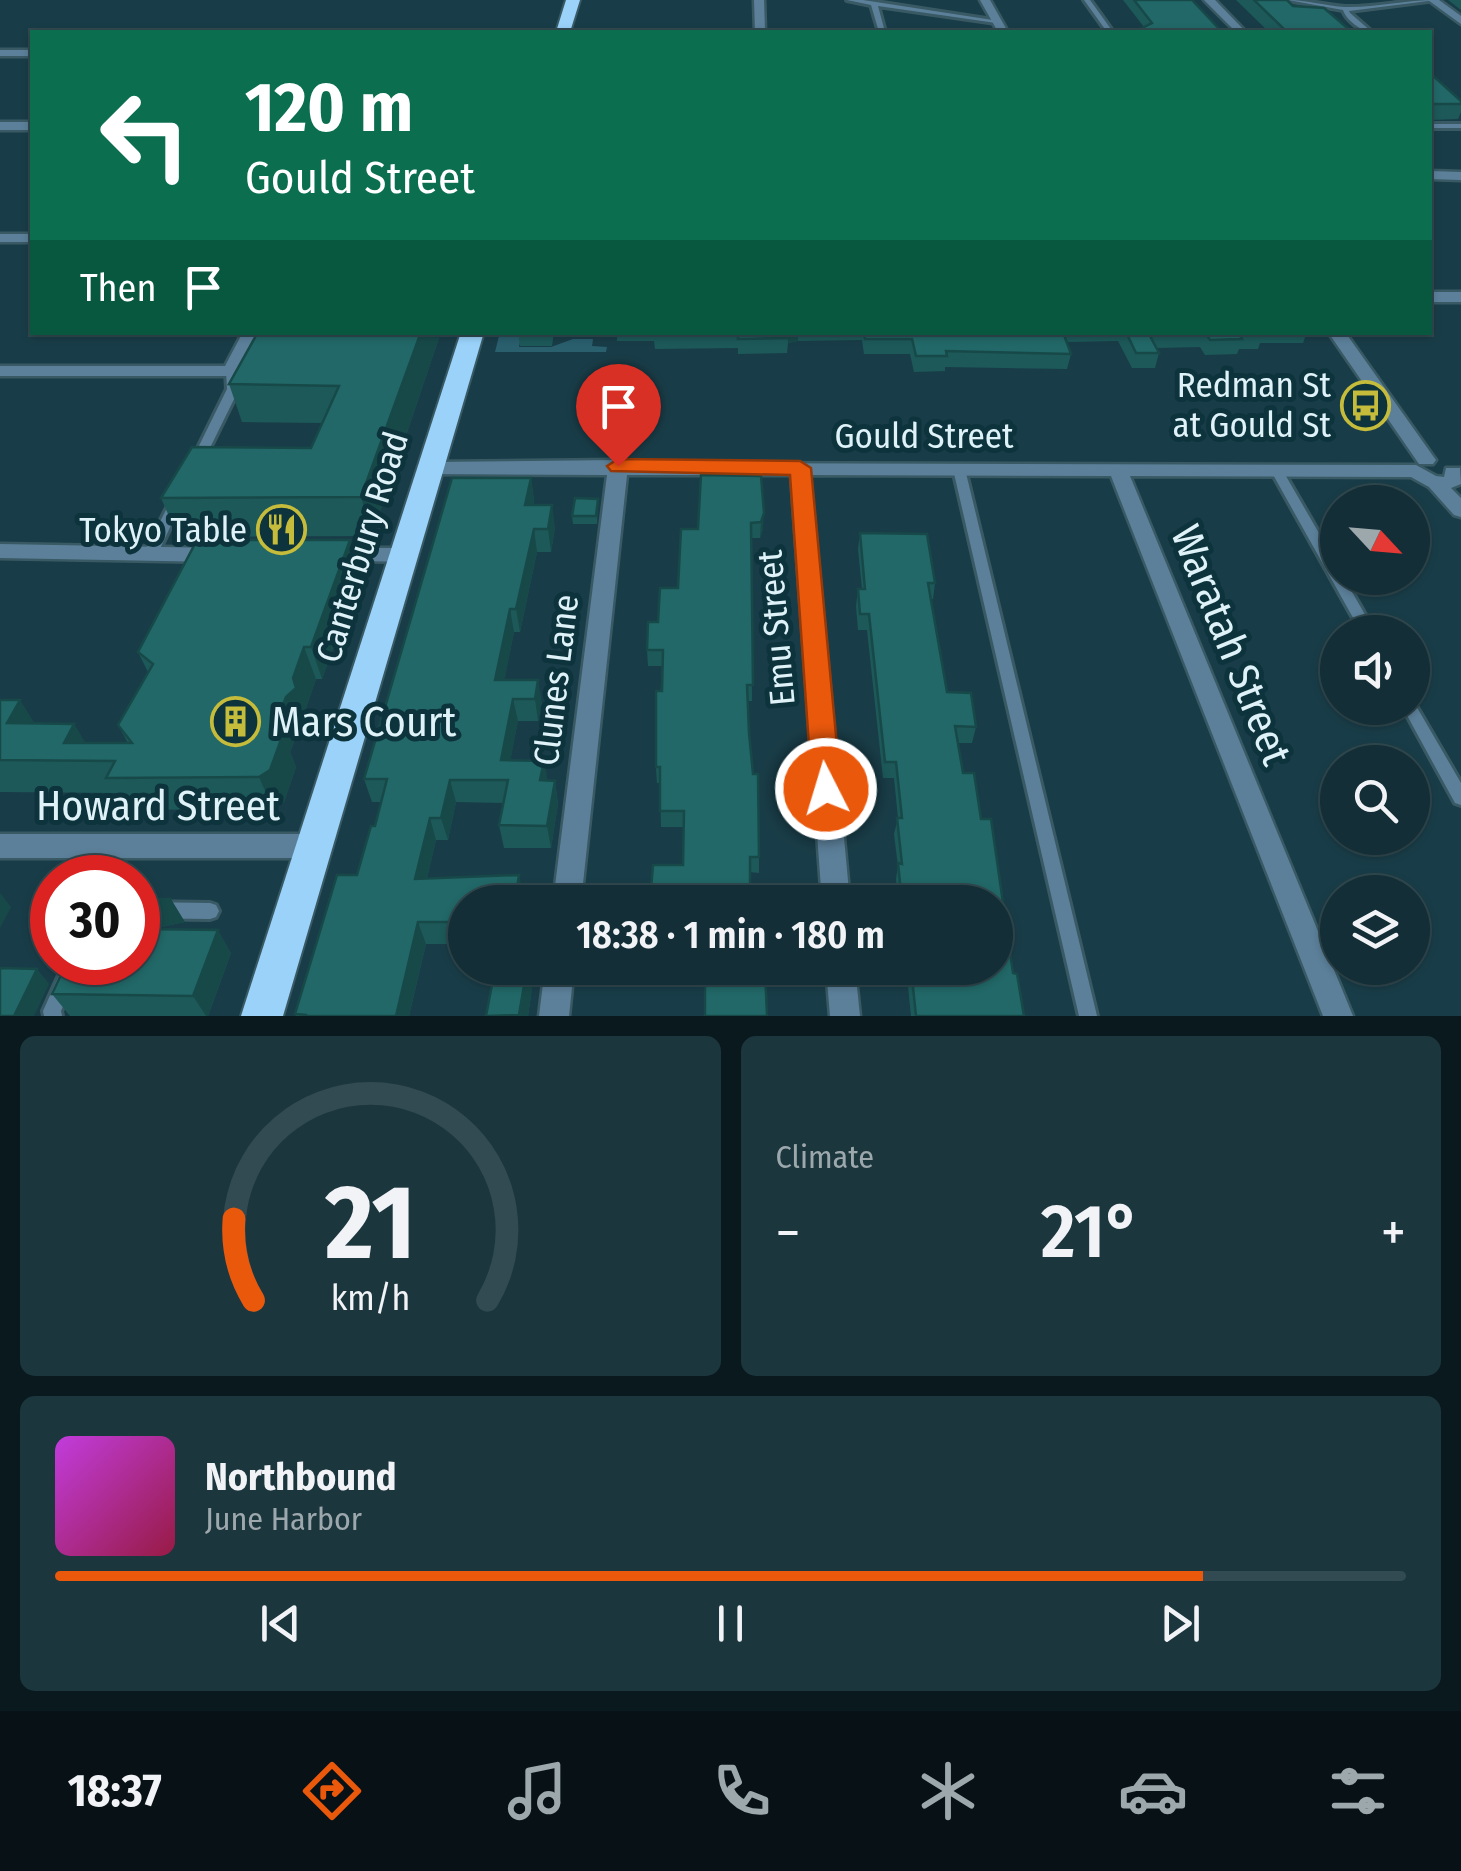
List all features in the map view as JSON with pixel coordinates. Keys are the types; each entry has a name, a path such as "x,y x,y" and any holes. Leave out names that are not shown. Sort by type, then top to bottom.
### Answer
{"highway":[{"path":"564,30 573,0"},
{"name":"Canterbury Road","path":"262,1016 472,335"}],"street":[{"path":"759,0 760,30"},
{"path":"985,0 1001,30"},
{"path":"1209,0 1239,30"},
{"path":"1433,0 1461,21"},
{"path":"0,53 30,53"},
{"path":"0,126 30,126"},
{"path":"1432,175 1461,176"},
{"path":"0,238 30,238"},
{"path":"1432,297 1461,297"},
{"path":"0,371 231,371 250,335"},
{"path":"1338,335 1421,466 1450,475 1461,510"},
{"name":"Clunes Lane","path":"570,885 618,466"},
{"name":"Gould Street","path":"432,468 1276,470 1421,466"},
{"name":"Emu Street","path":"800,468 835,885"},
{"name":"Waratah Street","path":"1118,470 1338,1016"},
{"path":"0,551 151,553 203,563 245,554"},
{"path":"301,555 404,555"},
{"name":"Howard Street","path":"0,846 315,846"},
{"path":"554,1016 558,985"},
{"path":"842,985 845,1016"}],"lane":[{"path":"850,0 996,21"},
{"path":"1087,0 1109,30"},
{"path":"1291,0 1346,9 1433,0"},
{"path":"874,4 881,30"},
{"path":"1346,9 1367,30"},
{"path":"1432,126 1461,126"},
{"path":"151,553 233,389 231,371"},
{"path":"959,469 1088,1016"},
{"path":"1276,470 1358,615"},
{"path":"1420,725 1461,798"},
{"path":"160,910 210,911"},
{"path":"53,1016 64,985"}],"shaded area":[{"path":"499,335 522,335 519,347 551,347 573,339 593,339 592,346 607,347 606,352 495,352"}],"building":[{"path":"1134,0 1192,0 1220,30 1138,30 1152,23"},
{"path":"1254,0 1287,0 1293,6 1324,8 1350,30 1285,30"},
{"path":"1432,75 1461,101 1432,104"},
{"path":"256,335 420,335 361,497 161,498 192,447 311,448 339,386 229,384"},
{"path":"738,335 788,338 738,339"},
{"path":"864,335 1064,335 1071,354 946,351 947,356 916,356 912,339 865,339"},
{"path":"1127,335 1150,335 1159,353 1136,353"},
{"path":"1207,335 1240,335 1242,339 1210,340"},
{"path":"701,475 761,476 764,513 761,522 751,523 753,685 747,685 753,774 758,774 759,857 750,857 750,885 651,885 653,865 683,865 684,811 660,811 656,691 662,691 663,650 647,650 648,622 658,622 660,588 678,588 681,529 698,529"},
{"path":"452,478 531,478 525,505 552,505 548,529 534,529 516,609 510,609 495,680 538,680 535,699 513,699 501,760 544,761 540,780 555,781 547,826 499,825 508,780 450,780 441,818 430,818 415,879 519,875 518,885 448,885 448,922 418,922 396,1016 295,1014 337,875 357,875 371,826 375,826 387,779 364,779"},
{"path":"575,498 598,499 596,516 572,516"},
{"path":"860,533 927,534 935,583 928,583 947,692 971,693 976,727 955,726 963,773 974,773 981,819 991,819 1000,885 900,885 897,818 902,818 896,762 885,762 869,614 860,614 858,589 865,589"},
{"path":"197,540 350,540 311,647 304,647 293,678 296,688 286,697 272,734 283,734 270,770 259,777 106,778 115,761 0,760 0,700 20,700 7,723 74,724 64,743 132,743 118,725 153,664 138,652"},
{"path":"160,929 218,930 193,996 52,994 56,985 160,985"},
{"path":"0,968 30,969 30,983 14,1016 0,1016"},
{"path":"1013,973 1017,974 1024,1016 916,1016 913,985 1013,985"},
{"path":"492,985 524,985 519,1015 486,1016"},
{"path":"705,985 766,985 767,1016 705,1016"}],"place":[{"name":"Redman St at Gould St","path":"1366,405"},
{"name":"Tokyo Table","path":"282,530"},
{"name":"Mars Court","path":"236,722"}],"route":[{"path":"618,466 800,468 826,789"}]}
